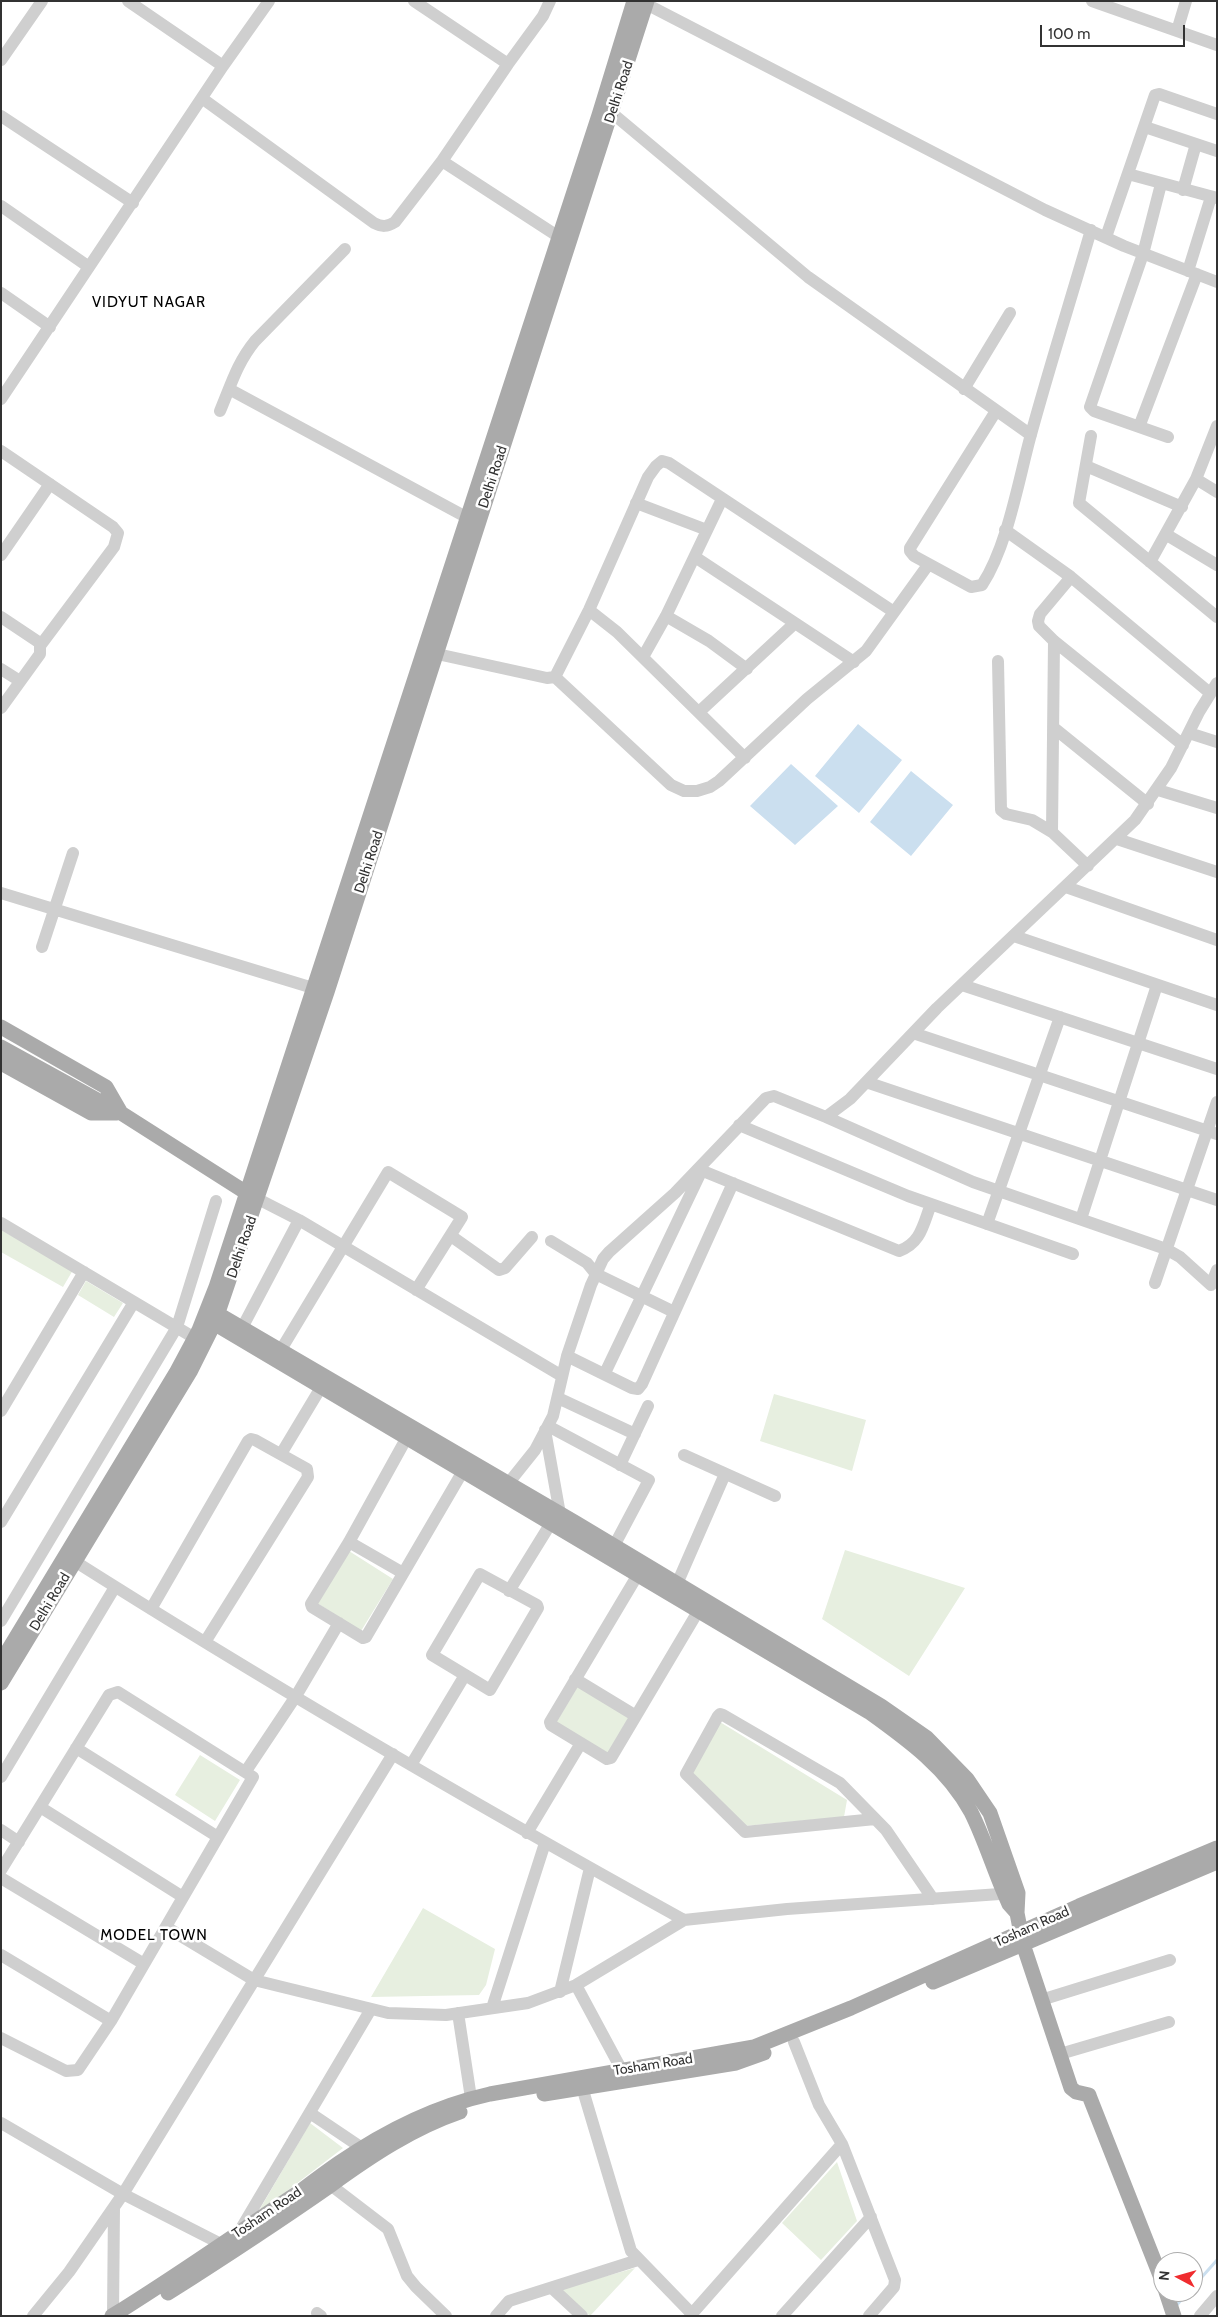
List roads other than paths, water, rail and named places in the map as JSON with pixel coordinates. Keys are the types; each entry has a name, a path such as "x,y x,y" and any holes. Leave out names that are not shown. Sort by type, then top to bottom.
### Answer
{"main road":[{"name":"Delhi Road","path":"1,1683 70,1558 200,1341 211,1316 430,652 612,113 643,2"},
{"name":"Delhi Road","path":"252,1196 313,988 430,652 466,517 559,237 643,2"},
{"path":"1,1027 106,1087 121,1113"},
{"path":"1,1047 121,1113 252,1196"},
{"path":"1,1063 91,1113 121,1113"},
{"path":"211,1316 242,1328 278,1355"},
{"path":"211,1316 701,1605 881,1706 927,1738 967,1779 990,1813 996,1851 1012,1894 1022,1938 1070,2088 1073,2091 1089,2095 1153,2258"},
{"path":"410,1432 464,1471 504,1488"},
{"path":"556,1518 614,1546 640,1569"},
{"name":"Delhi Road","path":"1,1662 70,1558"},
{"name":"Tosham Road","path":"131,2316 325,2181 362,2148 409,2122 470,2098 625,2075 736,2063 794,2042 1217,1848"},
{"name":"Tosham Road","path":"113,2315 225,2249 239,2232 325,2181 352,2169 394,2143 454,2114 491,2104 582,2088 625,2075 754,2047 1022,1938 1217,1862"}],"street":[{"path":"1,60 42,1"},
{"path":"128,1 224,66"},
{"path":"1,399 269,1"},
{"path":"414,1 508,64"},
{"path":"203,99 381,226 389,226 395,222 442,161 543,16 550,1"},
{"path":"1092,1 1217,45"},
{"path":"1177,31 1186,1"},
{"path":"643,2 1029,202 1143,254 1217,282"},
{"path":"1106,237 1156,94 1217,114"},
{"path":"612,113 808,277 1031,435"},
{"path":"2,118 133,203"},
{"path":"1145,127 1217,151"},
{"path":"1183,190 1196,144"},
{"path":"442,161 559,237"},
{"path":"1128,174 1214,197 1192,273 1139,427"},
{"path":"1161,184 1143,254 1090,407 1094,411 1168,437"},
{"path":"1,206 89,267"},
{"path":"996,411 910,548 911,554 928,566 971,587 982,585 988,577 1006,530 1031,435 1091,230"},
{"path":"220,411 239,362 254,341 346,249"},
{"path":"1,293 50,327"},
{"path":"964,389 1010,313"},
{"path":"230,388 466,517"},
{"path":"1150,562 1167,535 1196,479 1217,426"},
{"path":"1091,436 1079,503 1217,617"},
{"path":"1,452 50,484 118,533 114,547 40,646"},
{"path":"555,677 589,610 648,477 662,461 669,463 894,612"},
{"path":"1086,466 1182,507"},
{"path":"1196,479 1217,492"},
{"path":"1,555 50,484"},
{"path":"643,657 666,616 722,498"},
{"path":"636,503 707,530"},
{"path":"826,1117 850,1099 962,985 1117,839 1158,790 1184,745 1213,688 1006,530"},
{"path":"1167,535 1217,565"},
{"path":"694,557 854,662"},
{"path":"555,677 671,785 684,791 710,787 745,758 807,699 854,662 873,643 928,566"},
{"path":"1071,578 1038,618 1039,626 1184,745"},
{"path":"589,610 617,632 745,758"},
{"path":"666,616 709,641 747,669"},
{"path":"1,617 40,643 40,654 1,708"},
{"path":"700,712 795,623"},
{"path":"1052,832 1054,640"},
{"path":"430,652 547,678 555,677"},
{"path":"998,661 1001,810 1006,814 1032,820 1052,832 1088,866"},
{"path":"1,669 20,681"},
{"path":"1054,728 1148,804"},
{"path":"1189,733 1217,742"},
{"path":"1158,790 1217,808"},
{"path":"1117,839 1217,872"},
{"path":"42,947 73,853"},
{"path":"1066,887 1217,940"},
{"path":"1,893 313,988"},
{"path":"1014,936 1217,1005"},
{"path":"962,985 1217,1069"},
{"path":"1081,1219 1121,1102 1157,985"},
{"path":"987,1224 1060,1017"},
{"path":"913,1033 1212,1132"},
{"path":"866,1082 1217,1200"},
{"path":"504,1488 534,1450 546,1428 558,1398 567,1356 596,1274 609,1252 700,1170 739,1126 770,1096 826,1117 973,1182 1166,1249 1180,1257 1214,1287"},
{"path":"1155,1283 1187,1190 1212,1132 1217,1102"},
{"path":"739,1126 931,1204 1073,1254"},
{"path":"700,1170 899,1251 917,1240 931,1204"},
{"path":"605,1373 700,1170"},
{"path":"278,1355 388,1172 461,1215 461,1221 416,1290"},
{"path":"567,1356 638,1389 642,1384 733,1183"},
{"path":"252,1196 299,1220 562,1376"},
{"path":"1,1621 177,1327 216,1200"},
{"path":"242,1328 299,1220"},
{"path":"1,1223 200,1341"},
{"path":"451,1236 499,1270 505,1268 532,1238"},
{"path":"551,1241 586,1262 596,1274 674,1312"},
{"path":"1214,1287 1217,1270"},
{"path":"1,1411 84,1272"},
{"path":"1,1522 134,1302"},
{"path":"281,1454 325,1382"},
{"path":"558,1398 635,1434"},
{"path":"620,1464 648,1406"},
{"path":"546,1428 620,1464 649,1481 614,1546"},
{"path":"510,1591 556,1518 546,1428"},
{"path":"410,1432 311,1604 312,1607 363,1638 366,1637 464,1471"},
{"path":"151,1609 250,1439 307,1469 308,1477 205,1642"},
{"path":"684,1455 776,1496"},
{"path":"674,1589 726,1474"},
{"path":"348,1542 403,1573"},
{"path":"70,1558 205,1642 411,1765 527,1833 684,1920"},
{"path":"640,1569 550,1724 581,1743 610,1759 701,1605"},
{"path":"484,1575 510,1591 537,1605 538,1610 491,1689 488,1690 432,1655 477,1576 484,1575"},
{"path":"1,1777 115,1586"},
{"path":"246,1772 296,1696 339,1623"},
{"path":"411,1765 465,1675"},
{"path":"576,1679 636,1716"},
{"path":"1,1870 109,1694 118,1692 251,1774 252,1780 111,2021 78,2070 73,2072 66,2071 1,2038"},
{"path":"875,1819 745,1832 686,1774 720,1714 840,1783 886,1830 933,1899"},
{"path":"527,1833 581,1743"},
{"path":"76,1748 218,1837"},
{"path":"34,2316 69,2272 123,2194 393,1754"},
{"path":"40,1807 183,1897"},
{"path":"1,1830 19,1842"},
{"path":"492,2008 545,1843"},
{"path":"560,1992 590,1868"},
{"path":"1,1878 144,1964"},
{"path":"166,1927 254,1980 388,2013 446,2015 528,2002 560,1992 576,1985 684,1920 787,1909 1012,1894"},
{"path":"1,1955 111,2021"},
{"path":"1041,2000 1170,1960"},
{"path":"576,1985 625,2075"},
{"path":"239,2232 371,2009"},
{"path":"458,2013 470,2098"},
{"path":"1060,2054 1169,2022"},
{"path":"794,2042 819,2105 842,2144 896,2284 869,2316"},
{"path":"582,2088 628,2242 638,2260 691,2315 842,2144"},
{"path":"310,2113 362,2148"},
{"path":"1,2123 123,2194 225,2249"},
{"path":"325,2181 388,2229 407,2276 446,2316"},
{"path":"113,2315 114,2207"},
{"path":"782,2316 871,2217"},
{"path":"496,2316 509,2301 638,2260"},
{"path":"552,2288 582,2316"},
{"path":"1200,2316 1217,2296"}],"water":[{"path":"858,724 902,760 859,813 815,776"},
{"path":"791,764 838,806 795,845 750,806"},
{"path":"911,771 953,805 911,856 870,822"}],"waterway":[{"path":"1203,2276 1217,2260"},
{"path":"1176,2306 1179,2302"}],"district":[{"name":"VIDYUT NAGAR","path":"149,303"},
{"name":"MODEL TOWN","path":"154,1936"}]}
